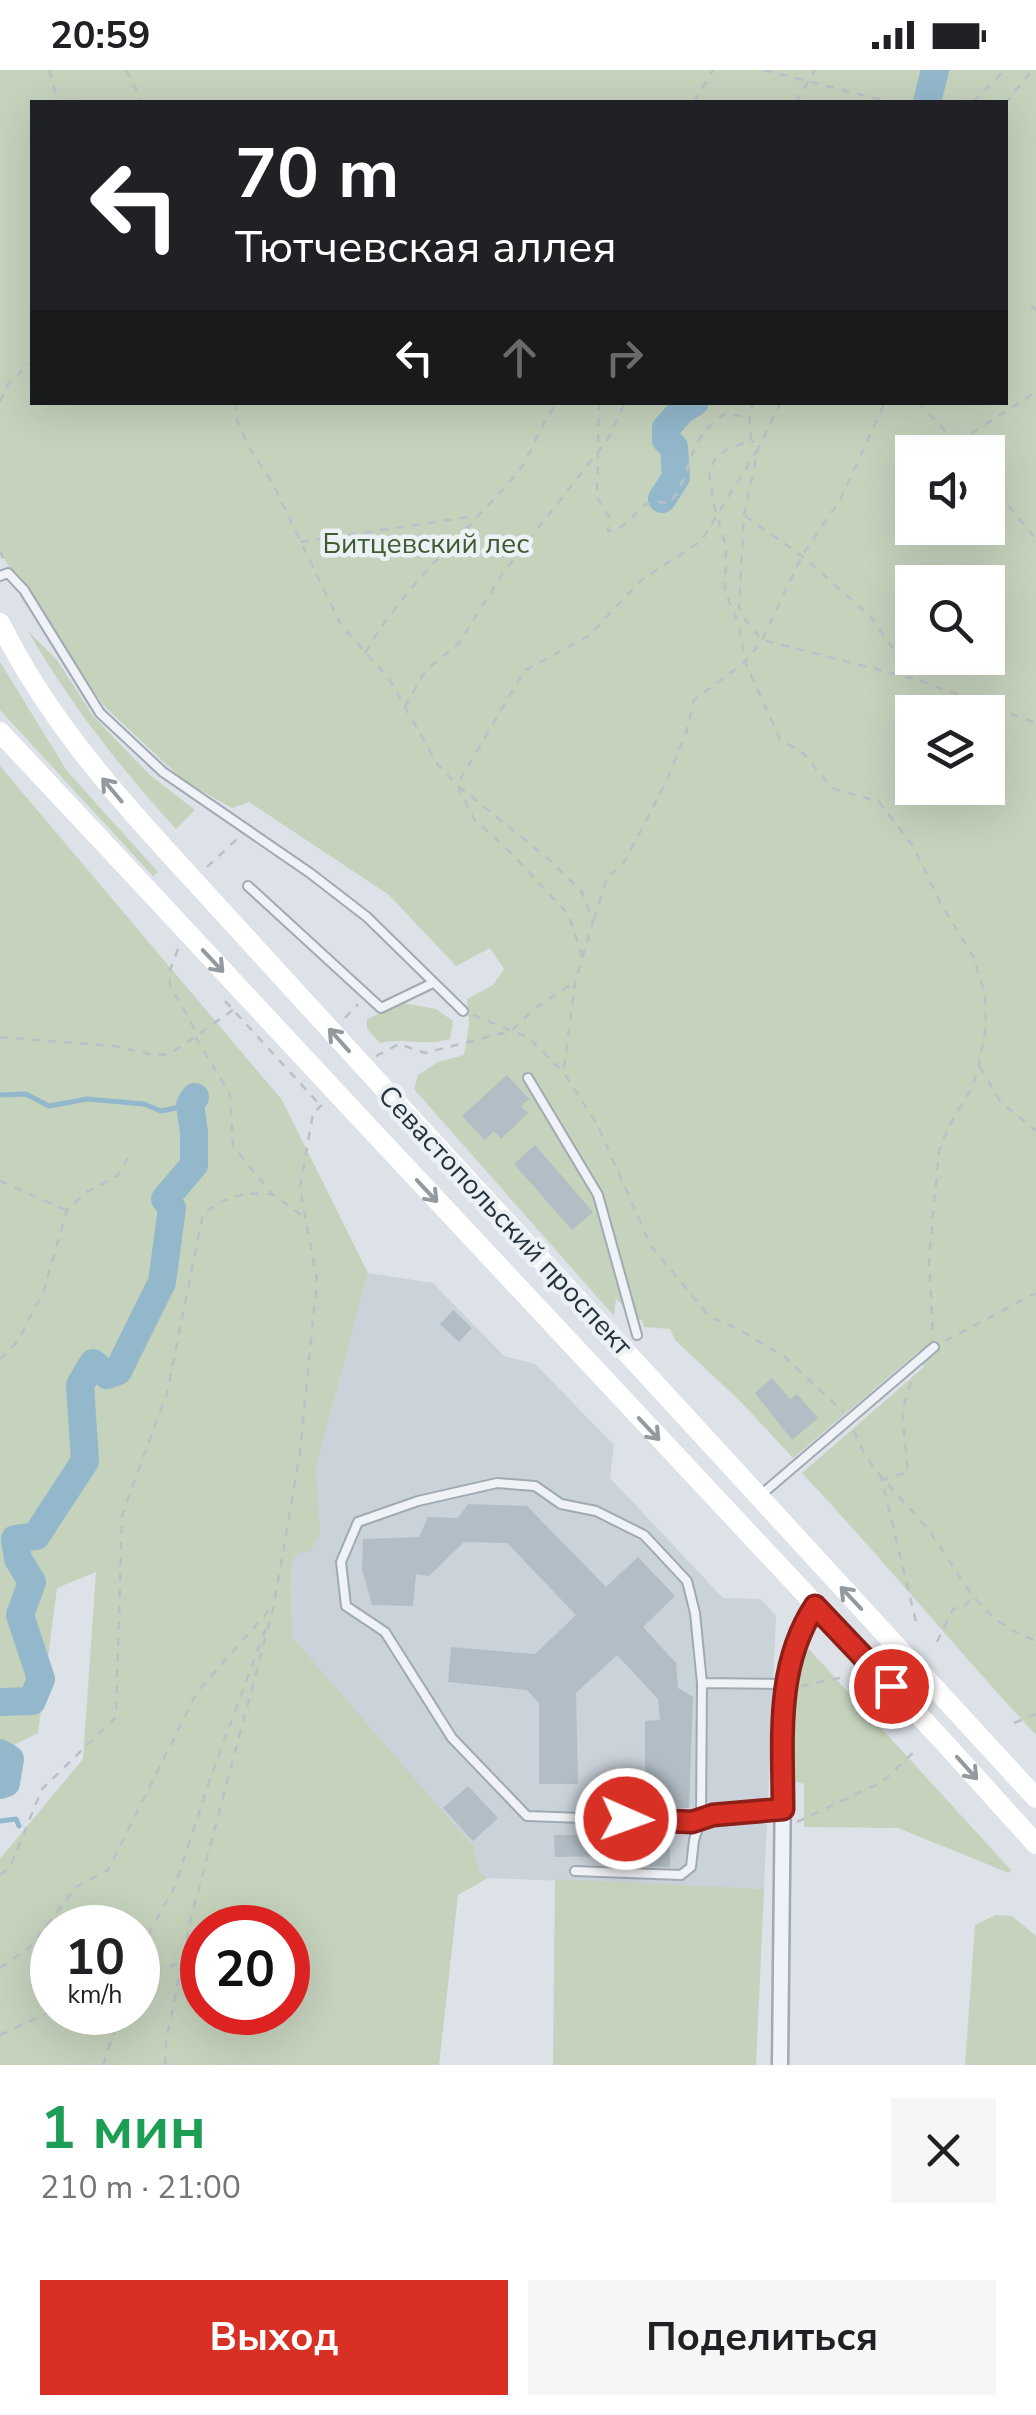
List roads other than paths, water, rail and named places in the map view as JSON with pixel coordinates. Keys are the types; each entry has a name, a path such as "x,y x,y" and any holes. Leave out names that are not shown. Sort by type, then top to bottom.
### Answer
{"main road":[{"name":"Севастопольский проспект","path":"0,623 23,670 114,794 1036,1798"},
{"name":"Севастопольский проспект","path":"0,732 1036,1844"}],"street":[{"path":"780,2065 784,1687 799,1630 815,1606"}],"lane":[{"path":"0,576 8,573 24,590 100,713 163,772 367,917 463,1010"},
{"path":"248,886 381,1008 433,984"},
{"path":"528,1078 598,1195 637,1335"},
{"path":"759,1497 934,1347"},
{"path":"575,1871 681,1875 691,1867 701,1819 702,1684 695,1614 687,1581 644,1535 596,1511 561,1504 535,1486 497,1483 418,1501 358,1522 342,1562 346,1606 385,1632 452,1738 528,1816 692,1822 701,1819 783,1809"},
{"path":"702,1684 784,1687"}],"waterway":[{"path":"928,100 935,70"},
{"path":"662,499 676,477 674,447 666,440 666,428 690,405"},
{"path":"0,1095 26,1094 49,1106 87,1099 144,1104 161,1111 190,1105"},
{"path":"0,1702 32,1701 41,1679 20,1615 32,1582 18,1559 15,1539 36,1536 85,1461 80,1385 93,1363 107,1375 118,1371 162,1282 172,1208 165,1199 194,1165 190,1105 195,1097"},
{"path":"0,1753 10,1759 6,1783 0,1785"},
{"path":"0,1821 16,1819 19,1826"}],"park label":[{"name":"Битцевский лес","path":"426,543"}]}
